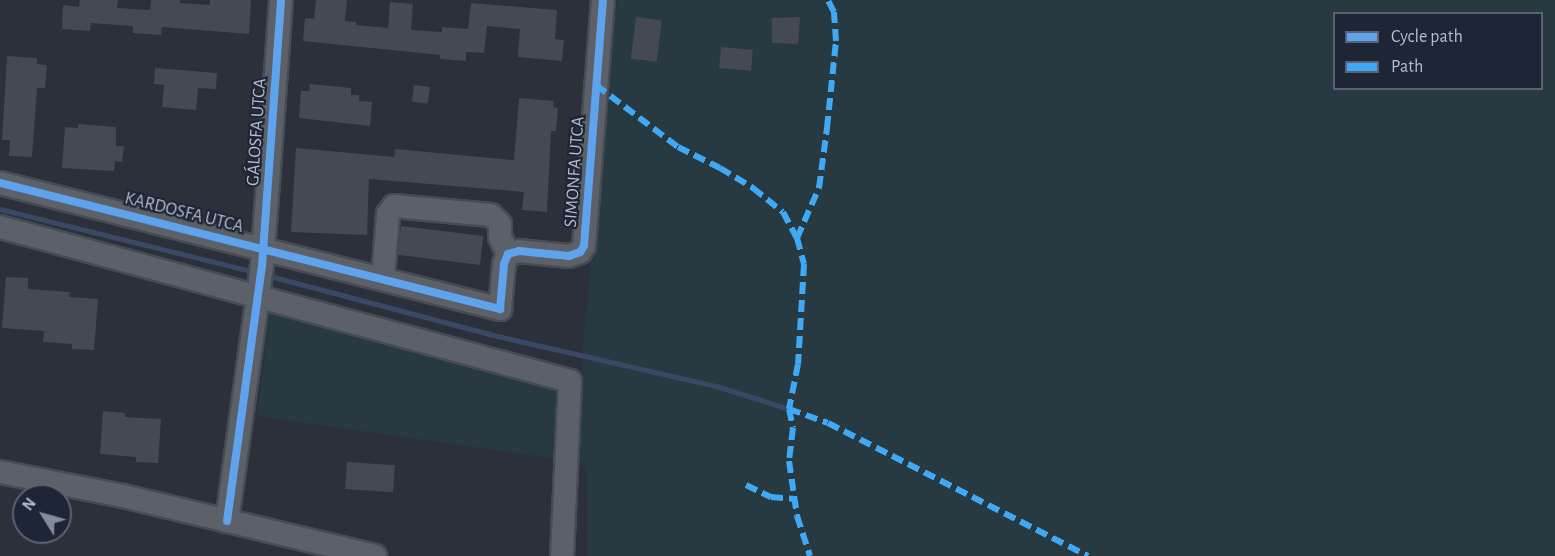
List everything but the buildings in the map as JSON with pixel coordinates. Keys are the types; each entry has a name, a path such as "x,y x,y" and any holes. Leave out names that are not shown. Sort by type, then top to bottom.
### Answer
{"street":[{"name":"GÁLOSFA UTCA","path":"227,521 260,274 281,0"},
{"name":"SIMONFA UTCA","path":"508,254 519,251 568,256 580,252 584,246 603,0"},
{"name":"KARDOSFA UTCA","path":"0,183 570,381 562,556"},
{"path":"383,279 388,214 394,206 491,215 500,224 500,237 508,254"},
{"name":"KARDOSFA UTCA","path":"0,227 260,274 383,279 500,309 504,264 508,254"},
{"path":"0,472 123,496 375,556"}],"shaded area":[{"path":"617,0 1555,0 1555,556 587,556 586,463 257,416 270,313 583,377 583,345"}],"waterway":[{"path":"0,209 254,272"},
{"path":"266,275 493,335 716,386 789,409"}],"marked path":[{"path":"797,238 819,188 827,128 836,41 834,12 828,0"},
{"path":"596,85 678,147 753,188 783,212 797,238 804,264 798,364 789,409 828,423 1088,556"},
{"path":"789,409 793,428 789,461 797,516 810,556"},
{"path":"746,485 771,497 795,499"}],"cycle path":[{"path":"227,521 262,266 281,0"},
{"path":"0,183 500,309 504,264 508,254 519,251 569,256 580,252 584,246 603,0"}]}
